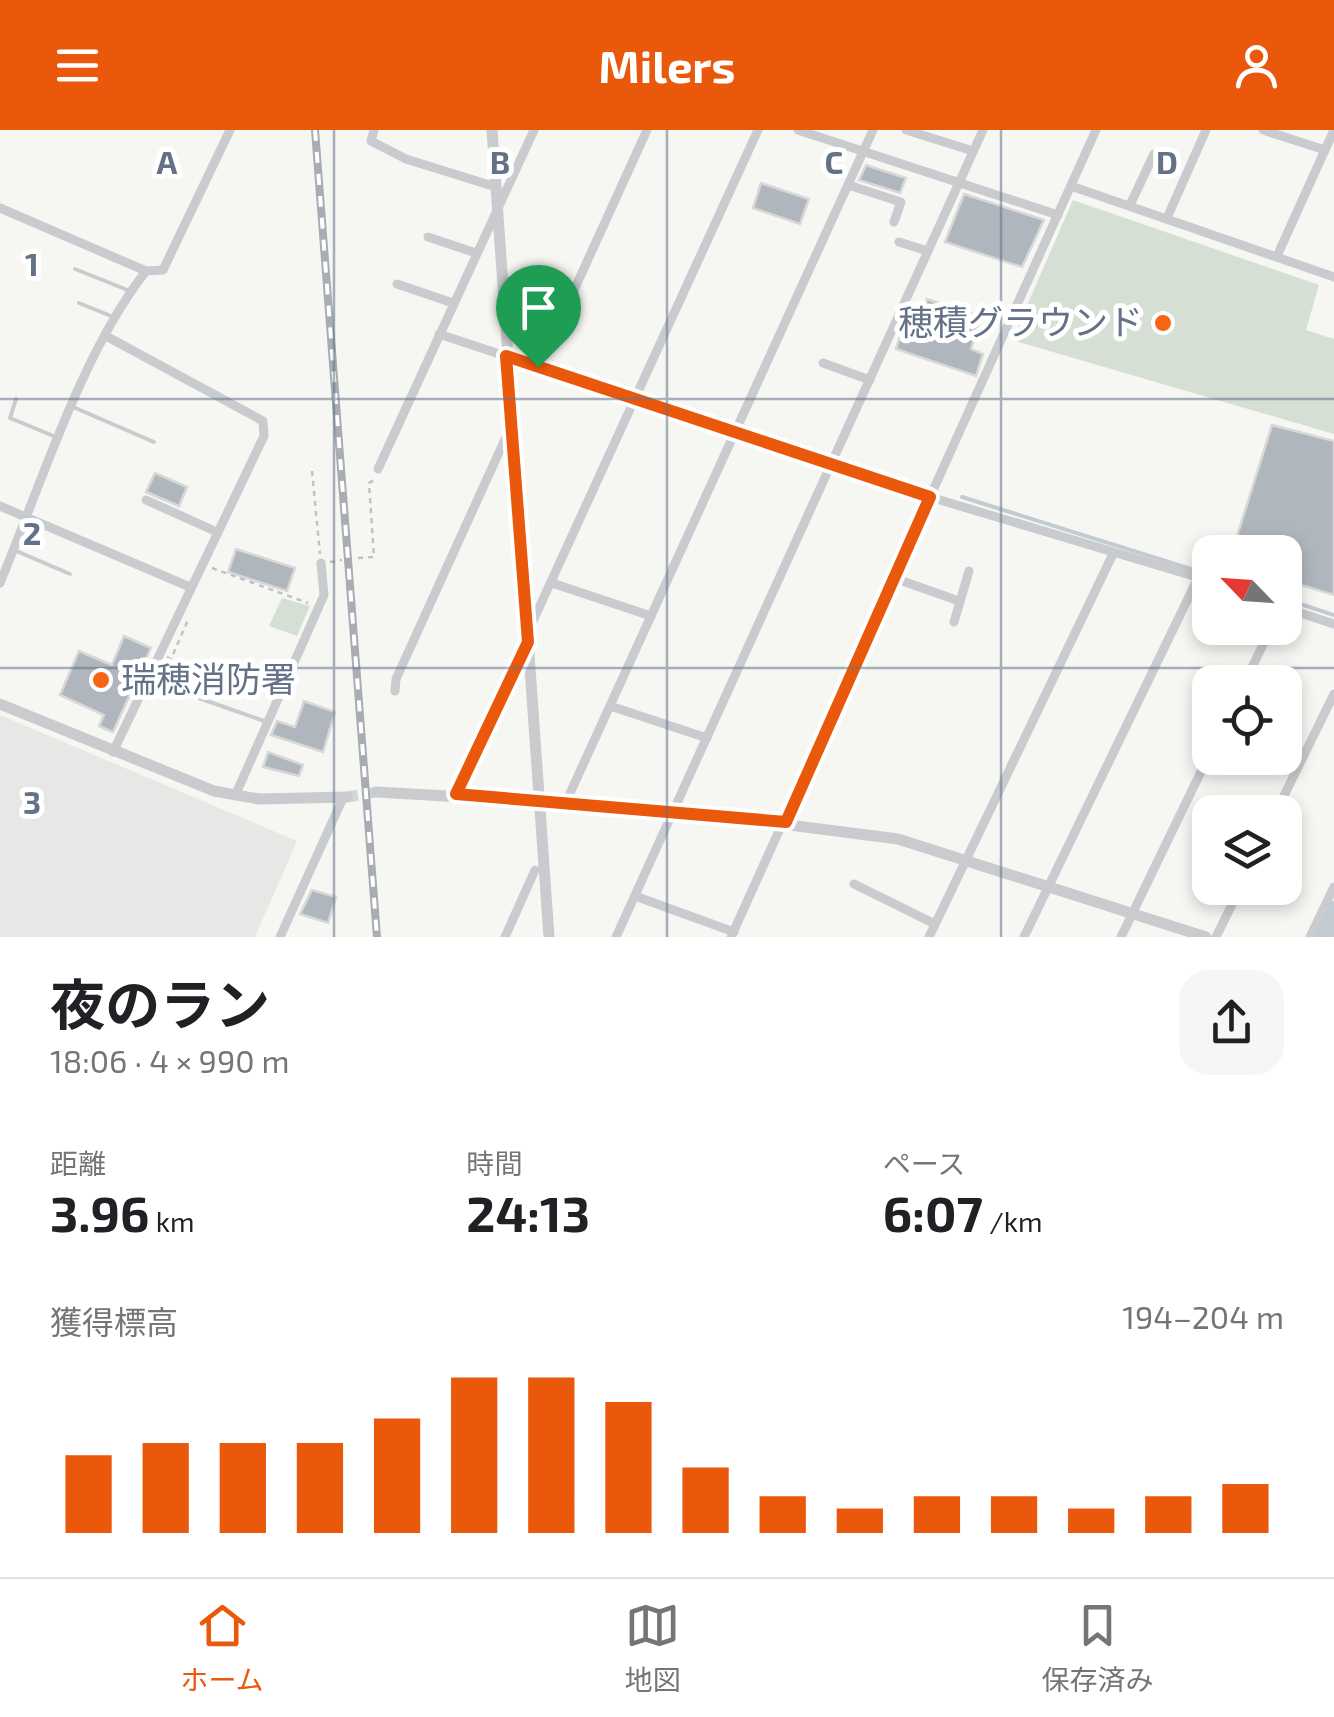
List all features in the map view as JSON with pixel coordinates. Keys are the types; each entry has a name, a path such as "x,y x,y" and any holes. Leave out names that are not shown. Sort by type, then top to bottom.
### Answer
{"street":[{"path":"0,208 146,271 163,270 230,130"},
{"path":"374,130 372,141 406,160 496,188"},
{"path":"492,130 549,937"},
{"path":"378,468 534,130"},
{"path":"538,367 647,130"},
{"path":"456,794 758,130"},
{"path":"798,130 1058,215"},
{"path":"566,802 872,130"},
{"path":"906,130 973,151"},
{"path":"616,937 983,130"},
{"path":"635,896 733,934 1096,130"},
{"path":"1168,218 1206,130"},
{"path":"1262,130 1331,140 1277,256"},
{"path":"1130,205 1154,154"},
{"path":"848,185 901,202 894,222"},
{"path":"1071,186 1334,277"},
{"path":"428,237 476,252"},
{"path":"899,242 928,251"},
{"path":"0,584 106,336 130,290 146,271"},
{"path":"397,284 453,303"},
{"path":"439,334 930,497 1192,576"},
{"path":"106,336 264,421 264,436 113,752"},
{"path":"823,362 870,380"},
{"path":"395,691 396,679 511,426"},
{"path":"146,500 217,532"},
{"path":"0,506 190,588"},
{"path":"929,937 1113,554"},
{"path":"234,796 324,595 321,563"},
{"path":"954,622 969,571"},
{"path":"894,578 959,601"},
{"path":"552,583 651,616"},
{"path":"1024,937 1192,590"},
{"path":"1302,614 1334,624"},
{"path":"1284,795 1334,694"},
{"path":"0,704 194,786 234,796 345,798 280,937"},
{"path":"610,706 707,738"},
{"path":"1121,937 1200,775"},
{"path":"376,792 675,810 898,839 1206,937"},
{"path":"504,937 535,870"},
{"path":"854,884 936,924"},
{"path":"1310,937 1334,887"},
{"path":"1216,937 1232,905"}],"lane":[{"path":"75,269 130,290"},
{"path":"79,303 116,318"},
{"path":"16,399 10,418 60,439"},
{"path":"74,407 154,442"},
{"path":"14,550 70,574"},
{"path":"146,680 266,721"}],"path":[{"path":"358,558 374,557 369,484 376,480 378,468"},
{"path":"312,471 321,563"},
{"path":"211,568 319,607"},
{"path":"157,653 171,659 195,604"}],"shaded area":[{"name":"穂積グラウンド","path":"1073,200 1319,285 1306,330 1334,339 1334,434 1012,340"},
{"path":"282,598 310,606 297,636 269,626"},
{"path":"0,715 297,841 255,937 0,937"}],"building":[{"path":"866,165 906,178 900,193 859,180"},
{"path":"761,183 809,199 800,224 753,208"},
{"path":"964,194 1044,220 1022,267 945,242"},
{"path":"927,299 981,317 971,349 983,354 976,376 896,349 903,327 917,331"},
{"path":"1272,425 1334,441 1334,595 1302,585 1302,535 1237,535"},
{"path":"155,473 187,487 179,506 146,492"},
{"path":"236,549 295,568 287,591 228,572"},
{"name":"瑞穂消防署","path":"124,636 151,648 113,732 99,726 104,715 60,695 79,651 112,665"},
{"path":"304,701 335,712 323,752 271,735 277,721 295,727"},
{"path":"268,752 303,765 299,776 263,767"},
{"path":"312,890 336,897 328,923 300,914"}],"waterway":[{"path":"962,497 1192,569"},
{"path":"1302,605 1334,615"},
{"path":"1321,937 1334,911"}],"tunnel":[{"path":"347,797 376,792"}],"railway":[{"path":"315,130 377,937"}],"place":[{"name":"穂積グラウンド","path":"1163,323"},
{"name":"瑞穂消防署","path":"101,680"}],"route":[{"path":"506,356 538,367 930,497 786,822 575,801 456,794 528,642 506,356"}]}
